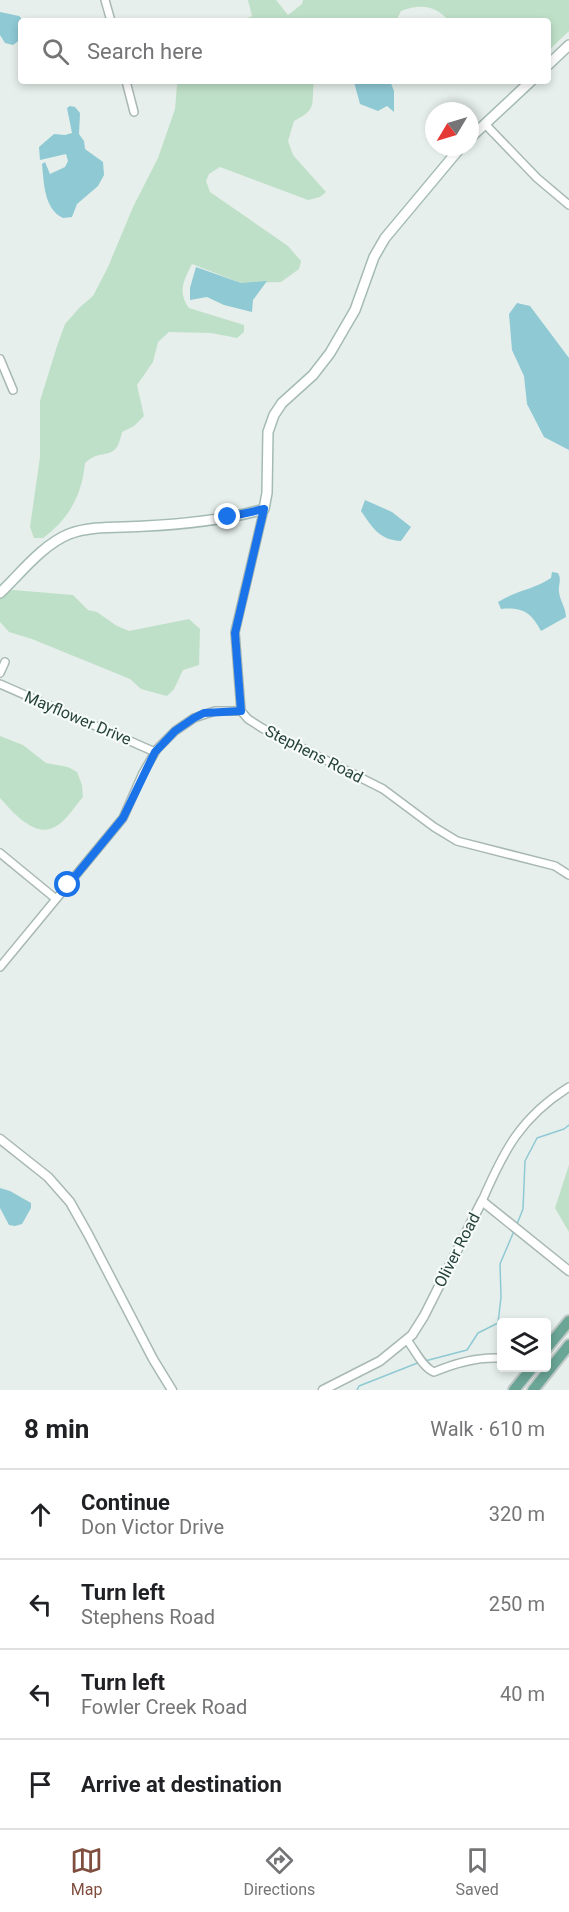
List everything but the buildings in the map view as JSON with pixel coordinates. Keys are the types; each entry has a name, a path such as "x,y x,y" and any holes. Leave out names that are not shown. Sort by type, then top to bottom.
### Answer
{"main road":[{"path":"551,62 569,45"},
{"path":"479,130 528,84"},
{"path":"0,593 49,548 70,534 89,530 174,524 228,517 264,509 267,493 268,432 278,408 313,375 330,353 355,310 374,257 385,238 453,156"},
{"path":"551,1343 569,1321"},
{"path":"533,1390 569,1345"},
{"path":"514,1390 529,1372"}],"street":[{"path":"105,0 110,18"},
{"path":"127,84 134,112"},
{"path":"485,124 537,178 569,206"},
{"path":"0,359 13,390"},
{"path":"0,967 123,818 155,752 175,731 194,718 215,711 241,711 235,633 264,509"},
{"path":"0,673 5,662"},
{"name":"Mayflower Drive","path":"0,684 155,752"},
{"name":"Stephens Road","path":"241,711 248,719 262,728 394,796 449,837 469,845 555,866 569,875"},
{"path":"0,853 56,899"},
{"name":"Oliver Road","path":"322,1390 380,1361 407,1340 424,1316 482,1201 500,1159 523,1126 541,1106 569,1087"},
{"path":"0,1139 48,1178 70,1202 153,1359 172,1390"},
{"path":"482,1201 569,1271"},
{"path":"407,1340 423,1365 434,1372 481,1357 497,1358"}],"green space":[{"path":"248,0 276,0 288,15 302,4 303,0 569,0 569,31 551,48 551,18 446,18 427,7 415,7 401,11 398,18 247,18 252,16"},
{"path":"314,84 312,105 307,113 294,121 288,141 293,155 326,192 320,197 308,200 220,167 209,174 206,181 210,192 288,246 301,261 299,269 281,282 241,283 192,264 183,286 183,297 189,308 244,325 244,332 237,338 211,333 169,332 158,342 153,362 137,385 144,416 134,426 122,432 116,448 85,463 81,486 67,514 43,538 34,538 30,527 40,457 40,401 57,346 65,324 93,296 108,267 133,207 158,158 175,109 177,85"},
{"path":"13,590 73,595 88,610 97,612 117,626 129,631 189,619 200,629 199,665 183,670 174,689 167,696 141,689 130,679 32,639 9,632 0,622 0,593"},
{"path":"0,736 23,745 46,763 68,767 77,772 82,785 83,797 58,825 41,830 33,827 18,817 0,798"},
{"path":"569,1165 569,1232 555,1208"}],"water":[{"path":"0,12 21,18 18,18 18,41 13,45 5,43 0,35"},
{"path":"355,84 391,84 394,91 394,112 387,106 378,111 360,104"},
{"path":"75,107 80,113 79,134 84,141 85,149 103,162 104,175 98,186 77,204 72,217 63,218 57,214 49,202 42,164 45,162 50,174 65,167 68,161 66,154 40,160 39,147 54,134 72,133 67,108"},
{"path":"196,267 241,283 267,281 253,300 252,312 224,305 207,297 190,300 190,288"},
{"path":"517,303 530,306 569,358 569,450 544,437 527,404 524,376 512,350 509,314"},
{"path":"365,500 392,512 411,527 401,541 387,538 373,527 361,511"},
{"path":"552,572 558,573 559,576 559,592 566,617 541,631 525,612 501,609 498,602 545,582 551,578"},
{"path":"0,1188 31,1203 31,1208 22,1224 9,1225 0,1208"}],"waterway":[{"path":"517,1224 523,1209 525,1161 537,1138 564,1129 569,1125"},
{"path":"425,1361 467,1350 478,1333 498,1323 501,1297 500,1264 514,1231"},
{"path":"357,1390 359,1386 420,1362"}],"route":[{"path":"68,885 123,818 143,773 157,749 184,724 204,713 241,711 235,633 264,509 228,517"}]}
